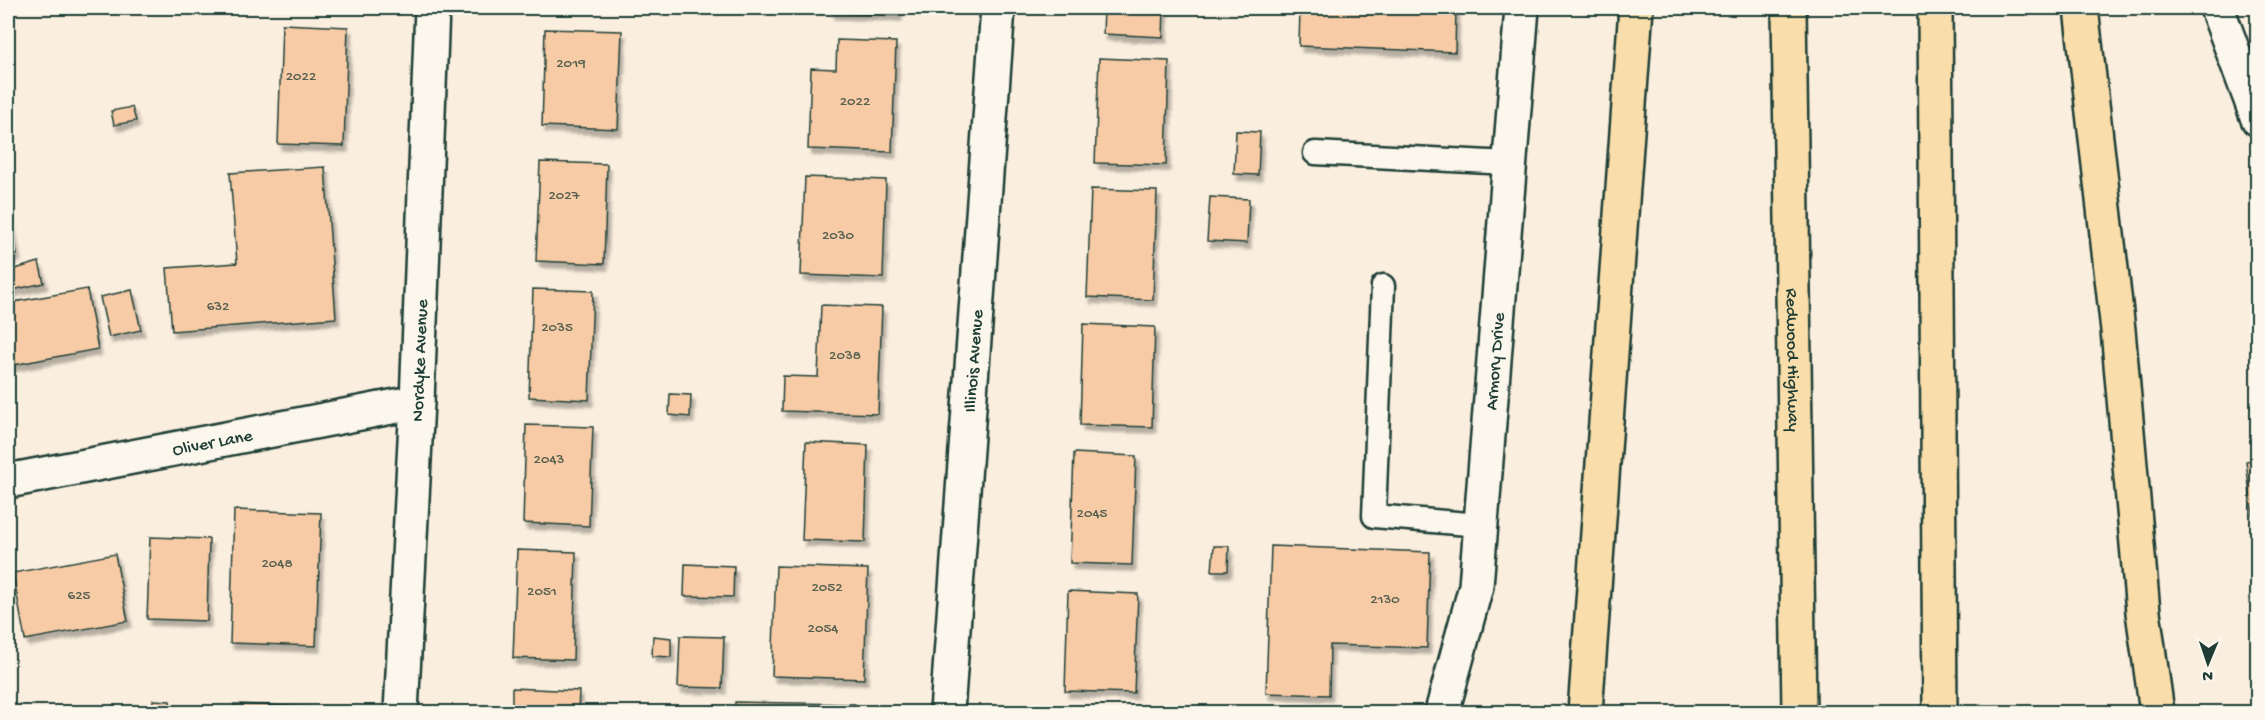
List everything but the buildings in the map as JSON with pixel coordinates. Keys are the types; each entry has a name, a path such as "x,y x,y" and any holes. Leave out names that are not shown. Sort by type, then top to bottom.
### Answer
{"highway":[{"path":"1585,712 1636,8"},
{"name":"Redwood Highway","path":"1789,8 1800,712"},
{"path":"1935,8 1940,712"},
{"path":"2081,8 2118,330 2143,612 2157,712"}],"street":[{"name":"Nordyke Avenue","path":"401,712 417,402 432,8"},
{"name":"Illinois Avenue","path":"947,712 998,8"},
{"name":"Armory Drive","path":"1442,712 1476,586 1522,8"},
{"path":"2217,8 2258,119"},
{"name":"Oliver Lane","path":"8,481 417,402"}],"lane":[{"path":"1315,153 1509,163"},
{"path":"1383,286 1374,516 1480,525"}]}
